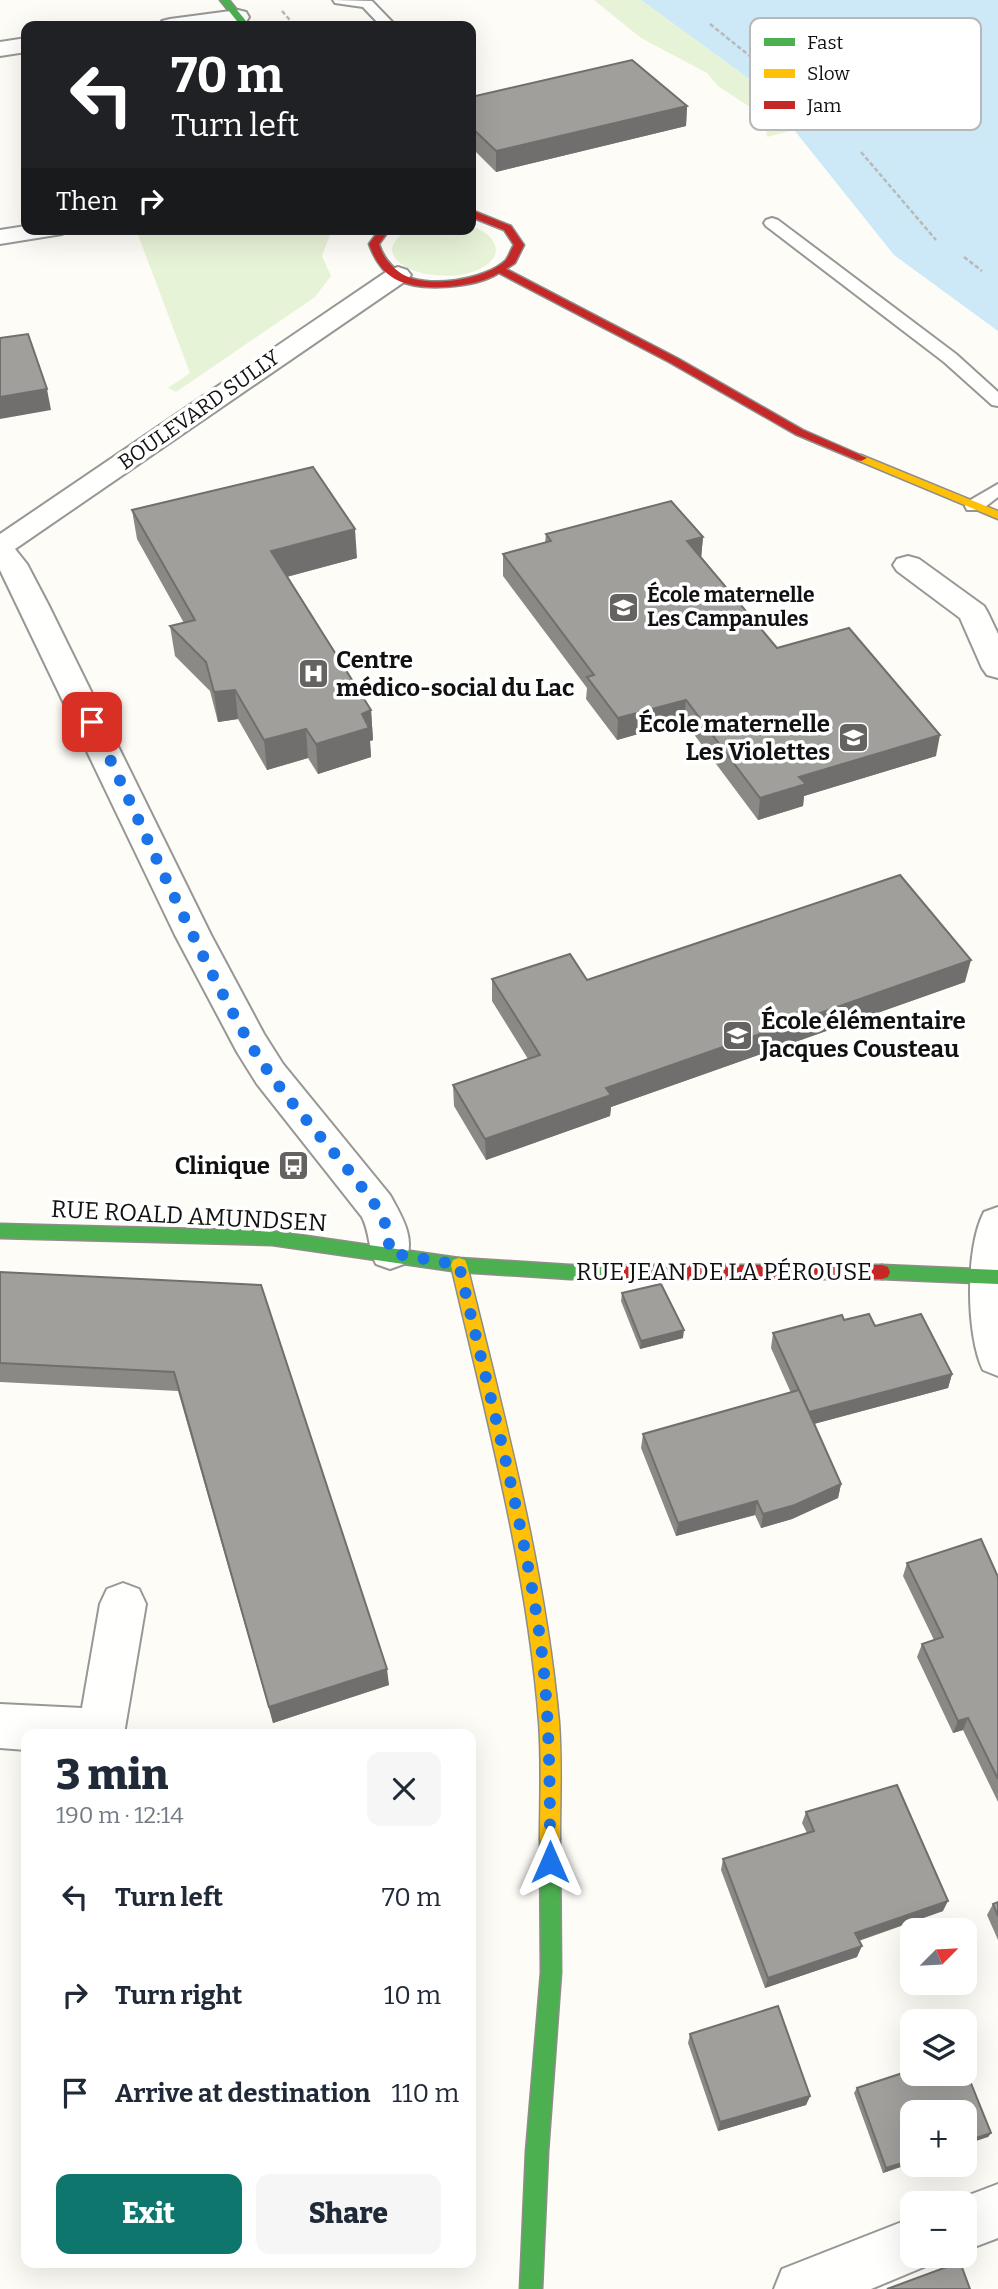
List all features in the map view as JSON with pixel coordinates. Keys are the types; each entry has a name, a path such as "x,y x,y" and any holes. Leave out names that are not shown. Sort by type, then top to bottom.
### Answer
{"street":[{"path":"200,21 236,15"},
{"path":"0,48 21,46"},
{"path":"381,235 374,244 375,255 383,266 398,275 418,282 452,284 485,279 502,271 514,260 519,247 514,235 502,224 476,216"},
{"path":"0,237 21,234"},
{"path":"502,271 673,360 799,432 998,515"},
{"name":"BOULEVARD SULLY","path":"0,548 200,408 398,275"},
{"path":"0,548 12,564 33,604 193,935 250,1042 270,1074 376,1206 387,1227 390,1253"},
{"path":"908,565 973,613 998,668"},
{"path":"998,1223 993,1276 998,1358"},
{"name":"RUE ROALD AMUNDSEN","path":"0,1231 272,1238 459,1265"},
{"path":"459,1265 520,1527 537,1620 549,1724 551,1973 537,2152 531,2289"},
{"name":"RUE JEAN DE LA PÉROUSE","path":"459,1265 570,1272 895,1272 993,1276"},
{"path":"102,1729 123,1604"},
{"path":"0,1726 50,1729"},
{"path":"977,2219 998,2211"},
{"path":"802,2289 900,2250"}],"lane":[{"path":"340,0 367,4 384,21"},
{"path":"772,223 950,358 998,401"},
{"path":"974,506 998,489"}],"path":[{"path":"710,24 750,56"},
{"path":"861,152 936,240"},
{"path":"964,257 982,271"}],"green space":[{"path":"594,0 641,0 750,79 750,107 718,86 707,73 641,38"},
{"path":"766,130 794,130 767,137"},
{"path":"476,228 490,237 496,250 494,257 481,269 458,275 432,275 420,273 399,262 392,251 401,235 476,235"},
{"path":"138,235 330,235 322,256 331,276 315,297 176,392 168,388 190,373"}],"water":[{"path":"641,0 998,0 998,331 894,255 794,130 981,130 981,18 750,18 750,79"}],"building":[{"path":"632,60 687,106 496,151 476,132 476,96"},
{"path":"28,334 47,389 0,397 0,338"},
{"path":"313,467 355,529 271,551 371,710 362,714 369,728 316,744 306,729 264,740 235,690 214,692 206,662 170,626 195,620 132,510"},
{"path":"671,501 703,537 687,541 777,648 849,628 940,735 799,777 806,784 760,798 686,700 618,718 587,677 594,675 503,554 551,541 546,534"},
{"path":"900,875 971,960 606,1088 611,1095 485,1139 453,1085 540,1055 492,979 570,954 587,980"},
{"path":"0,1272 261,1285 387,1669 269,1707 174,1372 0,1363"},
{"path":"661,1284 684,1330 641,1341 622,1293"},
{"path":"869,1314 875,1326 921,1314 952,1374 809,1412 773,1333 842,1315 844,1320"},
{"path":"799,1390 841,1484 795,1505 763,1514 757,1501 678,1523 643,1434"},
{"path":"981,1539 998,1577 998,1779 968,1718 958,1721 922,1644 943,1637 907,1563"},
{"path":"897,1785 948,1901 855,1933 862,1946 768,1978 723,1859 814,1831 806,1812"},
{"path":"998,1902 998,1916 993,1904"},
{"path":"778,2006 810,2096 720,2122 690,2034"},
{"path":"900,2074 900,2086 972,2086 991,2133 977,2138 977,2100 900,2100 900,2164 886,2168 857,2088"},
{"path":"944,2268 962,2268 970,2289 887,2289"}],"traffic: fast":[{"path":"224,0 242,21"},
{"path":"0,1231 272,1238 459,1265 570,1272 630,1272"},
{"path":"882,1272 998,1277"},
{"path":"531,2289 537,2152 551,1973 550,1839"}],"traffic: slow":[{"path":"861,458 998,515"},
{"path":"459,1265 513,1492 535,1607 549,1723 550,1839"}],"traffic: jam":[{"path":"381,235 374,244 379,259 400,277 429,284 461,283 490,274 511,261 519,245 507,228 476,215"},
{"path":"502,271 673,360 799,432 861,458"},
{"path":"630,1272 882,1272"}],"place":[{"name":"École maternelle Les Campanules","path":"624,607"},
{"name":"Centre médico-social du Lac","path":"313,674"},
{"name":"École maternelle Les Violettes","path":"853,738"},
{"name":"École élémentaire Jacques Cousteau","path":"738,1035"},
{"name":"Clinique","path":"293,1166"}],"route":[{"path":"92,722 193,935 250,1042 270,1074 376,1206 387,1227 390,1253 459,1265 520,1527 537,1620 549,1724 550,1862"}]}
